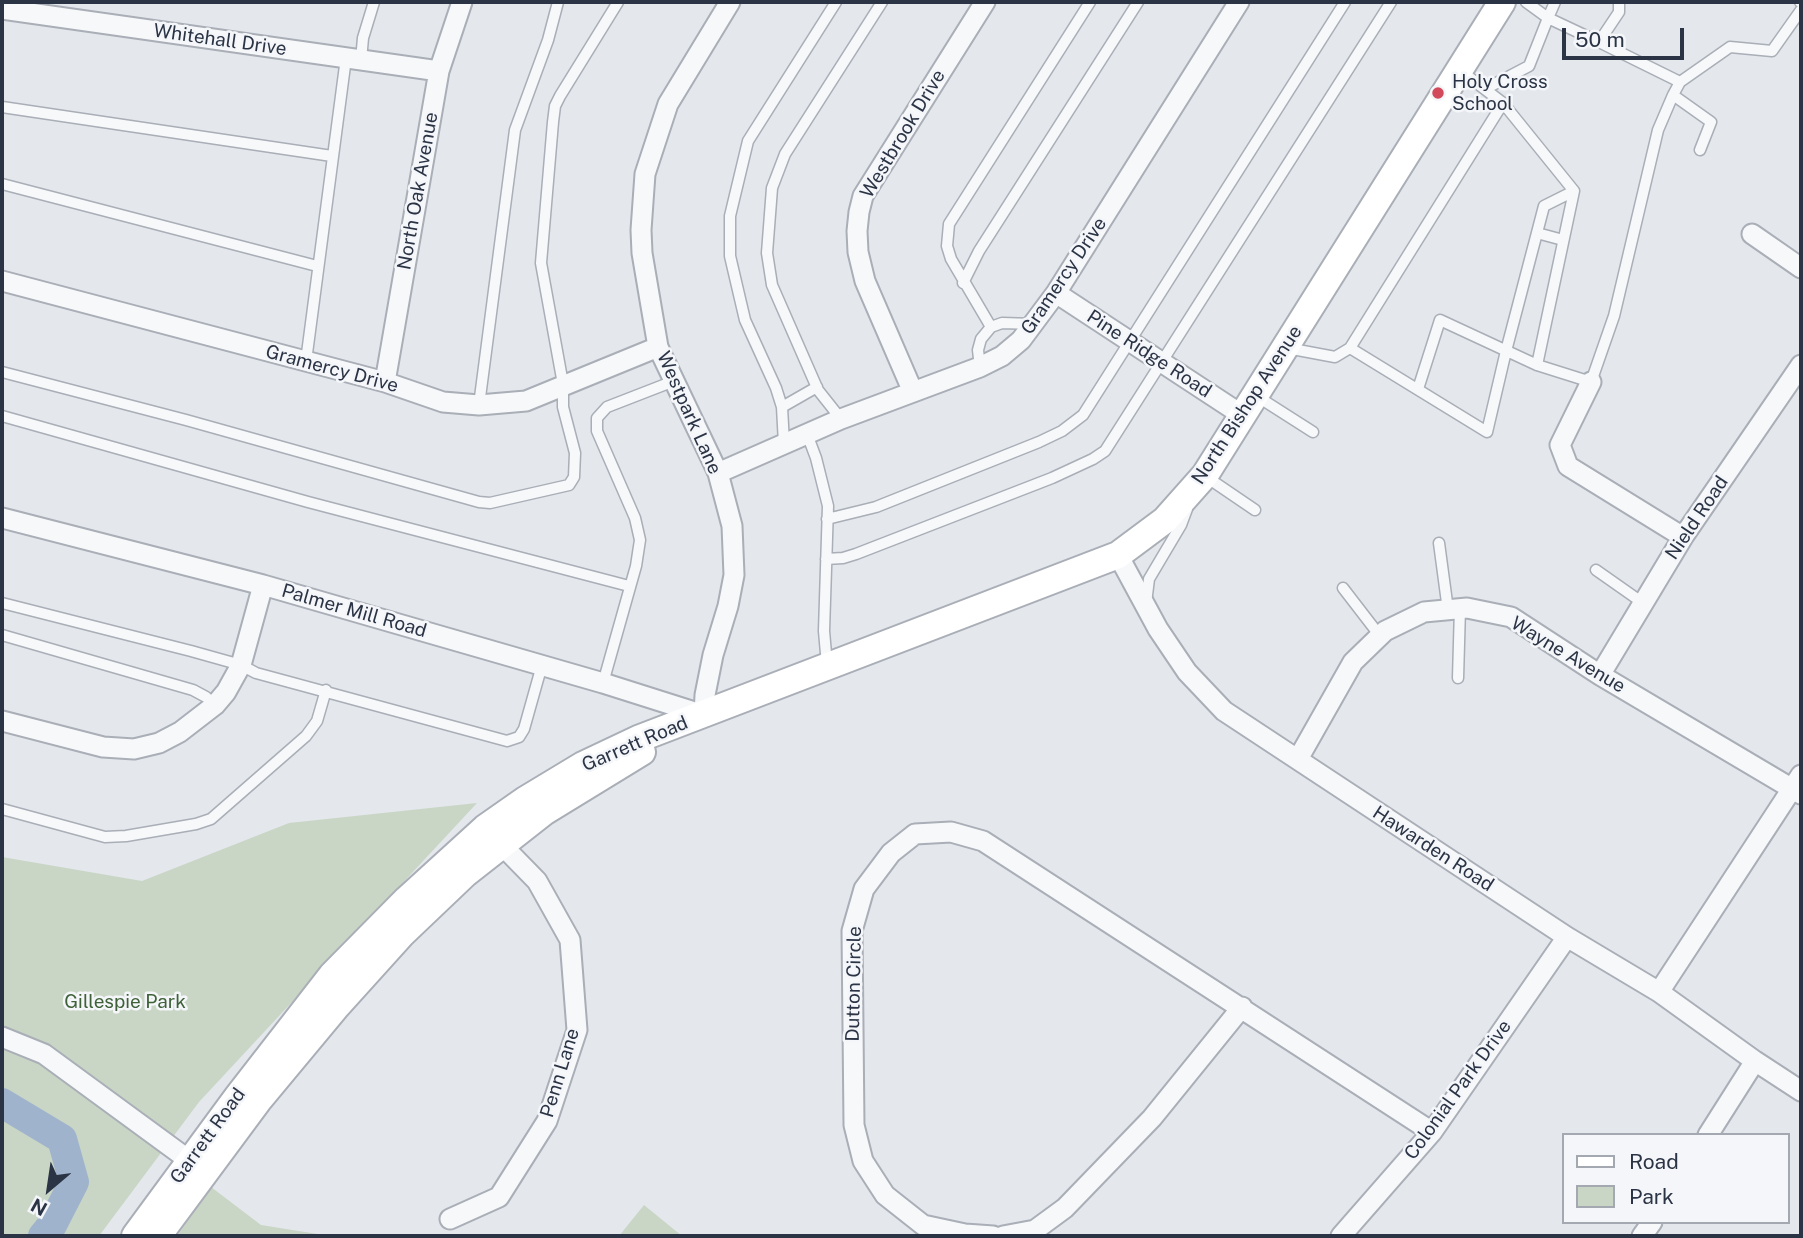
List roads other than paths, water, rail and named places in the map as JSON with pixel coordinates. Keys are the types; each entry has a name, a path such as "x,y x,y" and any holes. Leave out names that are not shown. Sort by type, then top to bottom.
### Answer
{"main road":[{"name":"North Bishop Avenue","path":"704,715 1118,555 1165,520 1199,482 1502,2"},
{"name":"Garrett Road","path":"158,1236 197,1167 332,975 407,899 494,837 525,800 583,765 638,739 704,715"},
{"name":"Garrett Road","path":"135,1236 197,1167"}],"street":[{"name":"North Oak Avenue","path":"385,382 439,71 462,2"},
{"name":"Westpark Lane","path":"704,715 713,655 734,575 732,526 718,473 658,347 642,253 645,174 668,104 730,2"},
{"name":"Westbrook Drive","path":"913,392 865,281 857,241 859,212 863,196 985,2"},
{"name":"Gramercy Drive","path":"718,473 841,419 980,367 1002,356 1021,340 1056,293 1239,2"},
{"name":"Whitehall Drive","path":"2,9 27,7 439,71"},
{"path":"1752,234 1801,268"},
{"name":"Gramercy Drive","path":"2,281 385,382 443,402 479,405 526,401 658,347"},
{"name":"Pine Ridge Road","path":"1056,293 1161,362 1248,405"},
{"name":"Nield Road","path":"1600,675 1683,537 1801,365"},
{"path":"1591,382 1560,445 1568,466 1683,537"},
{"name":"Palmer Mill Road","path":"2,518 263,584 704,715"},
{"name":"Hawarden Road","path":"1118,555 1158,629 1187,672 1224,711 1567,937 1659,992 1755,1062 1801,1091"},
{"path":"2,721 103,747 134,749 159,743 180,732 215,705 241,666 263,584"},
{"name":"Wayne Avenue","path":"1298,759 1353,662 1385,631 1424,612 1467,608 1511,617 1600,675 1798,785"},
{"path":"1659,992 1798,785"},
{"name":"Dutton Circle","path":"993,1236 965,1234 923,1225 885,1195 863,1161 854,1125 852,931 864,889 891,853 915,834 951,832 983,841 1432,1132"},
{"name":"Penn Lane","path":"450,1219 499,1198 547,1121 577,1030 570,940 537,881 494,837"},
{"name":"Colonial Park Drive","path":"1341,1236 1432,1132 1567,937"},
{"path":"1003,1236 1035,1230 1065,1208 1152,1118 1242,1007"},
{"path":"2,1037 44,1054 197,1167"},
{"path":"1709,1133 1755,1062"}],"lane":[{"path":"306,361 332,156 353,59 363,38 374,2"},
{"path":"479,405 515,130 548,40 558,2"},
{"path":"2,372 186,420 454,497 490,503 569,485 574,477 575,453 563,407 563,387 541,263 553,121 555,106 560,96 618,2"},
{"path":"784,444 782,407 745,320 730,256 730,216 748,141 836,2"},
{"path":"841,419 817,387 772,285 767,253 772,188 785,154 882,2"},
{"path":"991,327 951,258 947,246 950,224 1090,2"},
{"path":"963,282 979,251 1138,2"},
{"path":"827,519 876,507 1073,425 1092,404 1129,341 1345,2"},
{"path":"826,559 856,554 1052,478 1105,451 1391,2"},
{"path":"1526,2 1548,18 1680,82"},
{"path":"1485,89 1529,66 1555,2"},
{"path":"1599,41 1619,12 1619,2"},
{"path":"1418,389 1440,320 1537,365 1591,382 1614,316 1658,130 1680,82 1730,47 1772,51 1801,10"},
{"path":"1460,70 1503,103 1574,191"},
{"path":"1673,95 1711,122 1700,149"},
{"path":"1284,347 1335,357 1350,348 1503,103"},
{"path":"2,107 332,156"},
{"path":"2,184 317,266"},
{"path":"1350,348 1488,432 1544,206 1574,191"},
{"path":"1537,365 1574,191"},
{"path":"1537,233 1563,240"},
{"path":"980,367 978,350 981,339 991,327 1002,323 1034,324"},
{"path":"603,683 640,540 635,518 597,431 597,418 607,407 674,381"},
{"path":"782,407 817,387"},
{"path":"1248,405 1313,432"},
{"path":"2,416 308,502 629,586"},
{"path":"807,434 828,506 824,631 827,666"},
{"path":"1146,607 1149,579 1181,525 1199,482 1255,510"},
{"path":"1439,543 1454,609 1458,677"},
{"path":"1596,570 1643,603"},
{"path":"1343,588 1380,636"},
{"path":"2,603 241,666 256,673 507,741 519,737 524,729 542,665"},
{"path":"2,635 193,690 215,705"},
{"path":"2,809 106,837 138,834 211,819 306,736 317,721 326,690"}],"waterway":[{"path":"2,1103 62,1139 74,1182 52,1225 43,1236"}],"place":[{"name":"Holy Cross School","path":"1438,93"}],"park label":[{"name":"Gillespie Park","path":"125,1002"}]}
